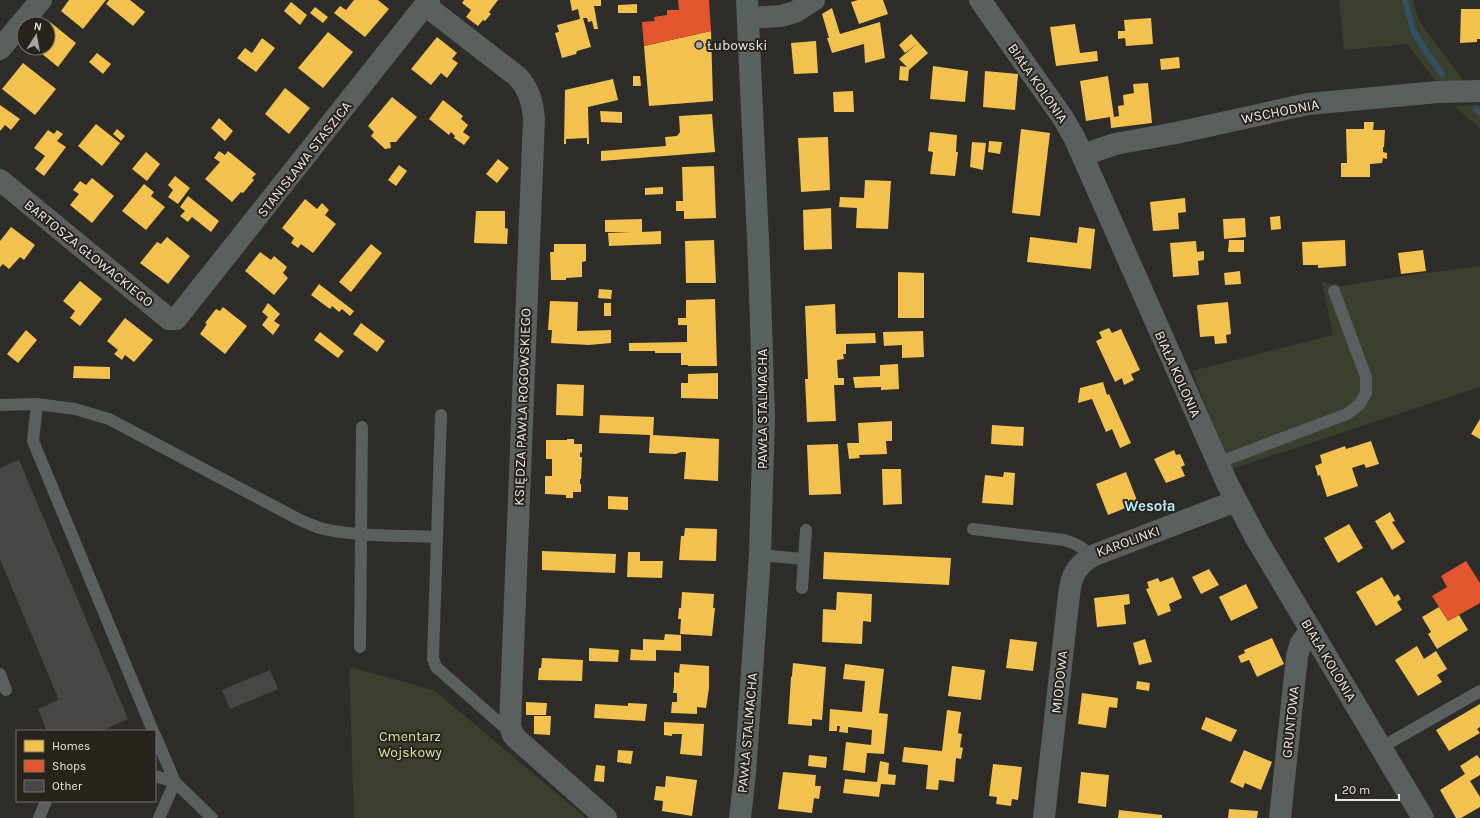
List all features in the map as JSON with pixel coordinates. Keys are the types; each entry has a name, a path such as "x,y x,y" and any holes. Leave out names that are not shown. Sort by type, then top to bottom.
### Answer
{"street":[{"path":"0,49 41,0"},
{"path":"747,9 782,16 788,15 814,0"},
{"name":"BIAŁA KOLONIA","path":"980,0 1076,138 1217,464 1236,501 1311,630 1423,818"},
{"name":"STANISŁAWA STASZICA","path":"179,317 427,2"},
{"name":"KSIĘDZA PAWŁA ROGOWSKIEGO","path":"427,2 518,77 525,85 533,108 534,118 510,718 513,735"},
{"name":"PAWŁA STALMACHA","path":"740,818 746,767 760,555 764,417 759,262 747,9"},
{"name":"WSCHODNIA","path":"1083,155 1115,144 1176,133 1308,104 1422,94 1480,91"},
{"name":"BARTOSZA GŁOWACKIEGO","path":"0,180 169,319 176,319 179,317"},
{"name":"KAROLINKI","path":"1092,556 1236,501"},
{"name":"MIODOWA","path":"1044,818 1070,584 1078,567 1092,556"},
{"name":"GRUNTOWA","path":"1280,818 1297,656 1301,643 1311,630"},
{"path":"513,735 600,816"}],"lane":[{"path":"1217,464 1347,414 1359,406 1366,393 1366,377 1334,291"},
{"path":"0,405 37,404 75,409 108,419 300,520 319,528 334,531 361,533 437,536"},
{"path":"37,404 33,442 153,730"},
{"path":"441,415 433,658 436,667 513,735"},
{"path":"360,647 362,427"},
{"name":"KAROLINKI","path":"973,529 1064,540 1076,543 1083,547 1092,556"},
{"path":"802,588 806,530"},
{"path":"760,555 804,559"},
{"path":"0,674 6,690"},
{"path":"1382,747 1480,691"},
{"path":"142,730 148,718"},
{"path":"156,737 175,782 212,818"},
{"path":"156,776 175,782"},
{"path":"159,818 175,782"},
{"path":"39,818 46,802"}],"green space":[{"path":"1339,0 1413,0 1419,21 1464,81 1436,82 1407,44 1344,50"},
{"path":"1480,105 1480,128 1454,106 1455,106"},
{"path":"1480,266 1480,387 1231,469 1192,371 1333,335 1322,282 1342,286"},
{"name":"Cmentarz Wojskowy","path":"349,667 434,690 586,818 354,818"}],"building: Homes":[{"path":"69,0 106,0 83,29 61,11"},
{"path":"109,0 130,0 145,12 133,26 106,4"},
{"path":"354,0 378,0 389,9 365,37 334,13 340,6 346,10"},
{"path":"464,0 498,0 489,12 491,14 478,26 466,17 471,10 462,3"},
{"path":"570,0 601,0 601,6 594,6 598,29 594,29 592,21 588,22 587,18 583,18 591,47 577,51 576,54 562,58 555,33 559,32 557,25 580,19 578,9 572,11"},
{"path":"858,0 883,0 888,14 859,24 851,2"},
{"path":"291,2 307,15 300,25 284,11"},
{"path":"637,4 637,13 618,13 618,5"},
{"path":"315,7 328,17 323,23 310,13"},
{"path":"832,8 840,34 880,22 885,58 865,63 864,44 832,53 822,14"},
{"path":"1461,9 1480,9 1480,39 1477,39 1477,42 1460,43"},
{"path":"1151,18 1153,44 1126,46 1125,38 1118,39 1118,31 1125,31 1124,20"},
{"path":"1075,24 1080,53 1097,51 1098,61 1056,66 1050,27"},
{"path":"56,27 76,43 58,67 45,56 56,56"},
{"path":"711,31 713,101 649,106 644,46"},
{"path":"328,32 353,52 323,88 298,68"},
{"path":"911,34 928,53 909,70 908,81 899,80 900,66 907,67 899,59 917,44 905,53 899,45"},
{"path":"437,37 457,53 452,59 458,63 447,78 441,73 431,85 411,69"},
{"path":"262,38 275,48 256,72 237,58 245,48 252,53"},
{"path":"816,41 818,73 794,74 791,43"},
{"path":"97,53 111,64 103,74 89,62"},
{"path":"1179,57 1180,68 1161,70 1160,59"},
{"path":"23,63 56,89 35,115 2,89"},
{"path":"933,66 968,71 965,102 930,99"},
{"path":"985,71 1018,74 1015,110 983,107"},
{"path":"633,76 640,76 641,86 633,86"},
{"path":"1108,76 1114,117 1119,116 1118,106 1124,105 1123,95 1134,93 1133,84 1148,83 1152,123 1111,128 1110,117 1086,121 1080,81"},
{"path":"613,79 618,100 588,107 589,144 587,144 587,138 566,139 566,144 564,144 565,90"},
{"path":"285,88 310,108 289,134 265,114"},
{"path":"853,91 854,112 834,112 833,92"},
{"path":"392,97 417,117 396,142 390,142 391,148 385,149 371,136 374,132 368,126"},
{"path":"443,100 463,116 461,119 468,125 463,132 470,137 464,145 454,138 455,136 451,132 449,135 429,119"},
{"path":"0,105 20,119 11,130 5,125 0,131"},
{"path":"600,111 622,112 622,123 601,122"},
{"path":"712,114 715,152 601,161 601,151 666,146 665,137 677,136 680,132 679,116"},
{"path":"219,118 233,131 225,141 211,128"},
{"path":"1364,122 1374,122 1373,130 1385,130 1383,152 1387,153 1387,159 1383,158 1382,163 1370,164 1370,177 1341,177 1341,163 1347,163 1346,129 1364,129"},
{"path":"96,124 120,143 102,166 78,146"},
{"path":"117,129 125,136 121,141 113,134"},
{"path":"1021,129 1050,133 1040,216 1012,213"},
{"path":"48,130 54,134 57,130 63,134 57,141 66,147 44,176 35,169 45,156 34,148"},
{"path":"930,132 957,135 956,152 958,152 955,176 930,174 933,152 928,151"},
{"path":"828,137 830,190 801,192 798,138"},
{"path":"989,141 1002,142 1000,154 988,152"},
{"path":"972,142 986,143 983,170 970,167"},
{"path":"219,151 225,155 228,151 256,174 252,178 254,180 243,193 241,192 232,202 205,179 220,162 214,158"},
{"path":"146,152 160,164 147,181 132,169"},
{"path":"498,159 509,168 497,183 486,174"},
{"path":"399,165 407,171 396,186 388,180"},
{"path":"714,166 716,218 684,219 684,211 676,211 676,201 683,201 682,167"},
{"path":"175,176 190,188 178,204 168,197 173,190 168,185"},
{"path":"92,178 114,196 92,223 70,205 79,194 73,190 80,181 86,185"},
{"path":"865,180 891,181 888,229 856,228 857,208 839,207 840,197 864,198"},
{"path":"144,184 154,192 151,196 165,207 146,230 122,211"},
{"path":"663,187 663,194 645,195 645,188"},
{"path":"188,196 219,221 211,232 192,217 188,222 180,216 185,211 180,207"},
{"path":"1185,198 1186,212 1178,213 1179,229 1153,231 1150,202"},
{"path":"305,199 317,209 322,203 329,210 325,215 336,224 313,253 301,244 298,248 291,243 294,238 282,228"},
{"path":"831,208 832,249 804,250 803,210"},
{"path":"476,211 505,211 505,228 508,229 507,244 474,243"},
{"path":"1280,216 1281,229 1271,230 1270,217"},
{"path":"1245,218 1246,237 1224,239 1223,219"},
{"path":"642,219 642,232 661,231 661,244 609,246 608,233 631,232 605,232 605,220"},
{"path":"11,227 35,245 24,260 20,257 9,269 3,264 0,267 0,241"},
{"path":"1079,227 1095,229 1091,269 1027,262 1030,237 1077,243"},
{"path":"167,237 190,256 168,284 140,263 157,242 161,244"},
{"path":"714,240 716,283 686,283 685,241"},
{"path":"1229,240 1244,240 1244,252 1228,252"},
{"path":"1345,240 1346,266 1318,268 1318,265 1303,265 1302,242"},
{"path":"1196,241 1197,252 1204,251 1204,260 1198,261 1199,275 1173,277 1170,243"},
{"path":"371,244 382,253 351,292 339,282"},
{"path":"554,244 586,244 586,261 582,262 582,277 566,278 566,280 551,280 550,252 554,252"},
{"path":"1423,250 1426,271 1401,274 1398,253"},
{"path":"260,252 271,260 274,256 287,267 283,273 288,278 274,295 245,271"},
{"path":"1240,271 1241,284 1225,285 1224,273"},
{"path":"898,272 924,273 924,318 898,318"},
{"path":"80,281 102,299 80,326 70,318 75,311 63,301"},
{"path":"319,284 354,311 350,316 342,309 339,312 332,306 330,309 311,295"},
{"path":"599,289 612,290 611,299 598,298"},
{"path":"715,299 717,366 681,365 681,353 629,351 629,343 687,342 687,325 678,325 678,318 686,318 686,300"},
{"path":"550,301 578,302 577,331 611,330 611,343 589,345 551,343 552,330 548,330"},
{"path":"1228,302 1231,334 1226,335 1227,343 1215,344 1214,336 1200,337 1197,305"},
{"path":"268,303 280,314 274,321 280,325 273,335 262,325 268,317 262,312"},
{"path":"604,303 611,303 611,316 604,316"},
{"path":"835,304 836,334 875,333 876,343 846,344 846,354 843,354 844,359 837,360 838,378 844,378 844,385 834,385 836,421 807,422 805,379 808,379 805,306"},
{"path":"223,307 247,326 225,354 200,334 207,324 205,323 216,309 220,311"},
{"path":"125,318 153,340 134,362 125,355 122,360 114,354 118,350 107,341"},
{"path":"361,323 385,341 377,352 353,334"},
{"path":"1109,328 1112,333 1121,329 1140,370 1131,374 1134,380 1124,385 1122,378 1115,382 1096,341 1102,338 1099,332"},
{"path":"26,330 37,340 18,363 7,354"},
{"path":"923,331 924,357 902,358 902,345 884,346 883,332"},
{"path":"320,332 344,351 338,358 314,340"},
{"path":"898,364 899,389 881,390 881,387 855,388 853,377 880,376 880,365"},
{"path":"74,366 110,367 110,379 73,378"},
{"path":"718,373 718,399 681,398 681,383 688,383 688,374"},
{"path":"1103,382 1107,395 1109,394 1131,443 1120,448 1112,429 1106,432 1092,399 1078,403 1080,388"},
{"path":"557,384 584,385 583,416 556,415"},
{"path":"600,415 654,417 653,435 719,439 718,481 684,479 686,452 676,454 649,453 650,435 599,433"},
{"path":"1480,419 1480,439 1471,434"},
{"path":"892,421 892,441 886,441 887,454 859,455 860,458 849,459 847,443 859,443 858,423"},
{"path":"992,425 1024,427 1023,446 991,444"},
{"path":"574,439 574,444 582,444 582,453 580,452 580,457 582,457 580,479 581,492 573,492 573,498 566,498 566,495 545,494 545,476 552,476 552,459 546,459 546,440"},
{"path":"1371,441 1379,464 1366,468 1364,464 1352,468 1358,486 1327,497 1320,475 1318,476 1315,466 1322,463 1320,455 1345,446 1346,449"},
{"path":"838,444 841,494 809,495 807,445"},
{"path":"1174,450 1176,455 1180,454 1185,465 1181,467 1185,476 1166,483 1154,459"},
{"path":"882,469 901,469 902,504 883,505"},
{"path":"1004,472 1015,473 1013,505 982,503 985,475 1003,477"},
{"path":"1126,472 1138,503 1108,515 1096,484"},
{"path":"608,496 628,497 628,510 608,509"},
{"path":"1390,512 1395,521 1392,522 1405,542 1392,550 1375,521"},
{"path":"1349,524 1363,548 1338,563 1324,538"},
{"path":"685,528 717,529 716,561 679,560 681,536 684,536"},
{"path":"542,551 616,554 615,573 542,570"},
{"path":"628,552 640,552 640,561 663,561 662,578 627,577"},
{"path":"824,552 951,558 949,585 823,579"},
{"path":"1209,569 1219,585 1201,594 1192,577"},
{"path":"1173,577 1182,598 1169,604 1171,611 1158,616 1146,589 1149,588 1147,582 1158,578 1160,582"},
{"path":"1382,577 1394,597 1398,594 1401,599 1397,602 1402,610 1376,626 1356,592"},
{"path":"1246,584 1258,608 1231,621 1219,597"},
{"path":"682,592 714,594 713,608 715,608 712,636 680,634 681,619 678,619 679,608 681,608"},
{"path":"837,592 872,594 871,622 863,621 862,644 822,642 823,609 836,610"},
{"path":"1129,594 1130,604 1124,605 1126,624 1097,627 1094,598"},
{"path":"1439,607 1448,621 1459,615 1468,630 1437,649 1428,634 1431,632 1422,617"},
{"path":"665,634 681,635 681,651 656,650 656,661 630,660 631,649 643,650 643,639 664,640"},
{"path":"1272,638 1284,664 1257,677 1249,660 1241,663 1238,656 1245,653 1244,650"},
{"path":"1010,639 1037,642 1033,671 1006,668"},
{"path":"1145,639 1152,662 1139,665 1133,643"},
{"path":"1417,646 1424,659 1436,651 1447,669 1437,675 1442,682 1418,696 1395,660"},
{"path":"589,648 619,650 618,662 589,661"},
{"path":"542,658 583,660 582,681 538,680"},
{"path":"793,663 826,667 822,720 812,719 812,726 788,724"},
{"path":"680,664 709,666 709,688 706,708 697,707 697,714 671,713 672,702 677,702 677,693 673,693 674,672 679,673"},
{"path":"845,664 884,669 879,713 888,714 884,754 867,753 865,773 843,770 846,742 871,745 872,730 848,727 848,733 839,732 840,726 837,726 837,731 829,731 830,709 862,712 865,681 843,679"},
{"path":"952,666 985,670 981,700 948,696"},
{"path":"1137,681 1150,683 1149,691 1136,689"},
{"path":"1082,693 1118,698 1117,708 1109,707 1106,728 1078,724"},
{"path":"526,702 547,703 546,715 526,715"},
{"path":"628,703 647,704 645,721 594,718 595,704 628,706"},
{"path":"1480,704 1480,727 1477,729 1480,733 1449,751 1436,730"},
{"path":"947,710 961,712 958,733 962,734 960,747 963,748 961,759 956,758 954,782 939,780 938,790 926,789 928,765 902,762 904,747 942,751"},
{"path":"534,716 551,716 550,735 534,734"},
{"path":"1206,717 1237,730 1231,742 1201,729"},
{"path":"664,722 704,724 702,756 680,754 682,734 672,734 672,736 664,735"},
{"path":"618,750 633,751 631,764 617,762"},
{"path":"1244,750 1272,762 1261,790 1245,783 1243,788 1230,782"},
{"path":"809,755 827,757 826,768 808,766"},
{"path":"1477,755 1480,759 1480,775 1470,781 1480,797 1480,807 1461,818 1456,818 1440,790 1465,774 1460,766"},
{"path":"880,761 889,763 888,774 896,775 895,785 881,784 879,797 843,793 845,779 877,782"},
{"path":"993,764 1022,767 1018,800 1012,799 1011,806 996,804 997,797 989,796"},
{"path":"596,765 605,766 604,782 594,781"},
{"path":"783,772 816,775 815,786 821,786 819,799 814,798 812,813 778,809"},
{"path":"1081,772 1109,775 1106,807 1078,803"},
{"path":"666,776 697,780 692,816 662,811 663,801 654,800 656,786 665,787"},
{"path":"1229,809 1258,811 1257,818 1228,818"},
{"path":"1119,810 1162,815 1162,818 1118,818"}],"building: Shops":[{"path":"678,0 709,0 711,31 644,46 642,22 655,21 654,17 667,15 667,10 679,10"},
{"path":"1466,561 1480,583 1480,603 1448,621 1432,596 1447,587 1441,576"}],"building: Other":[{"path":"19,460 128,719 103,730 47,730 38,709 59,700 0,559 0,468"},
{"path":"270,670 278,689 230,709 222,690"}],"waterway":[{"path":"1405,0 1413,30 1442,74"},
{"path":"1476,109 1480,113"}],"place":[{"name":"Łubowski","path":"699,45"}],"district":[{"name":"Wesoła","path":"1150,506"}]}
